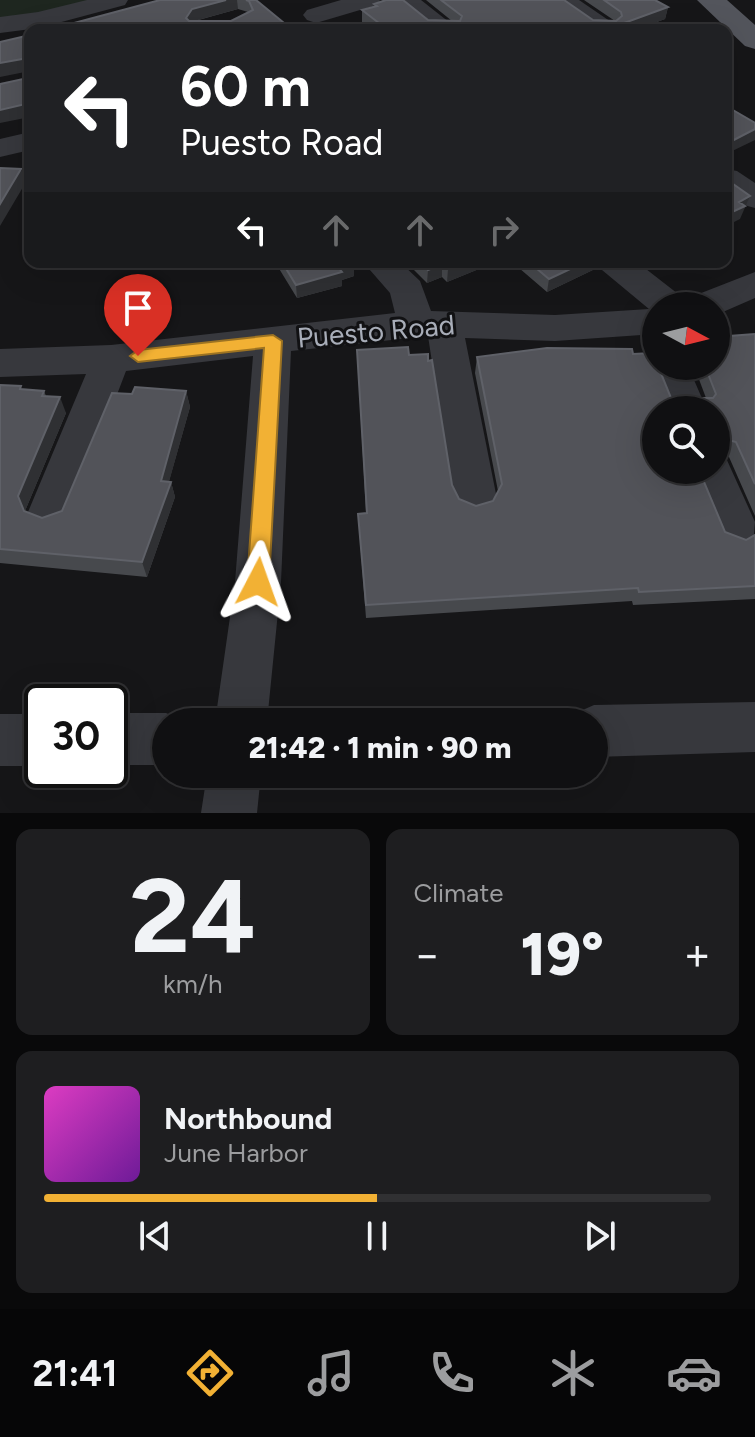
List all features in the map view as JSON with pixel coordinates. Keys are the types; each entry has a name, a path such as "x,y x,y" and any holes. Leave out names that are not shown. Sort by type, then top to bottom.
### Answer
{"main road":[{"path":"711,0 755,40"}],"street":[{"path":"0,25 39,20 116,0"},
{"path":"294,0 322,22 368,0"},
{"path":"405,0 438,24"},
{"path":"562,0 601,24"},
{"path":"732,182 755,198"},
{"path":"386,268 407,289 430,323 475,499"},
{"path":"619,268 642,299"},
{"path":"730,295 755,284"},
{"name":"Puesto Road","path":"0,363 111,359 430,323 555,328 642,321"},
{"path":"243,708 258,582 273,341"},
{"path":"50,512 111,359"},
{"path":"717,484 737,532"},
{"path":"608,731 755,727"},
{"path":"128,739 152,739"},
{"path":"0,740 24,740"},
{"path":"229,813 232,788"}],"shaded area":[{"path":"0,0 101,0 0,20"}],"building":[{"path":"160,0 226,0 192,9 186,18 189,21 231,21 253,10 246,0 256,0 285,24 70,24"},
{"path":"403,0 428,20 460,21 462,16 441,0 564,0 593,20 616,21 622,16 621,12 604,0 655,0 668,7 621,24 380,24 362,10 377,6 374,4"},
{"path":"24,36 24,59 0,63 0,42"},
{"path":"24,79 24,104 0,110 0,84"},
{"path":"732,110 755,123 755,129 732,141"},
{"path":"0,168 21,169 0,204"},
{"path":"732,183 750,196 739,202 745,206 732,212"},
{"path":"286,268 339,268 342,272 296,285"},
{"path":"536,268 572,268 549,279"},
{"path":"755,334 755,484 736,442 730,440 730,396 714,396 710,380 730,380 730,336"},
{"path":"408,347 409,355 428,354 428,361 432,360 452,485 459,499 476,506 493,501 502,484 477,357 547,348 632,349 633,354 642,354 642,380 664,380 670,396 642,396 642,484 705,484 725,532 746,540 755,535 755,586 639,592 638,588 366,605 358,514 367,513 357,350"},
{"path":"0,385 21,386 20,389 44,391 42,396 60,397 18,496 24,511 42,518 62,511 112,393 132,394 135,387 186,391 161,481 171,482 142,562 0,549"}],"route":[{"path":"138,356 273,341 258,582"}]}
